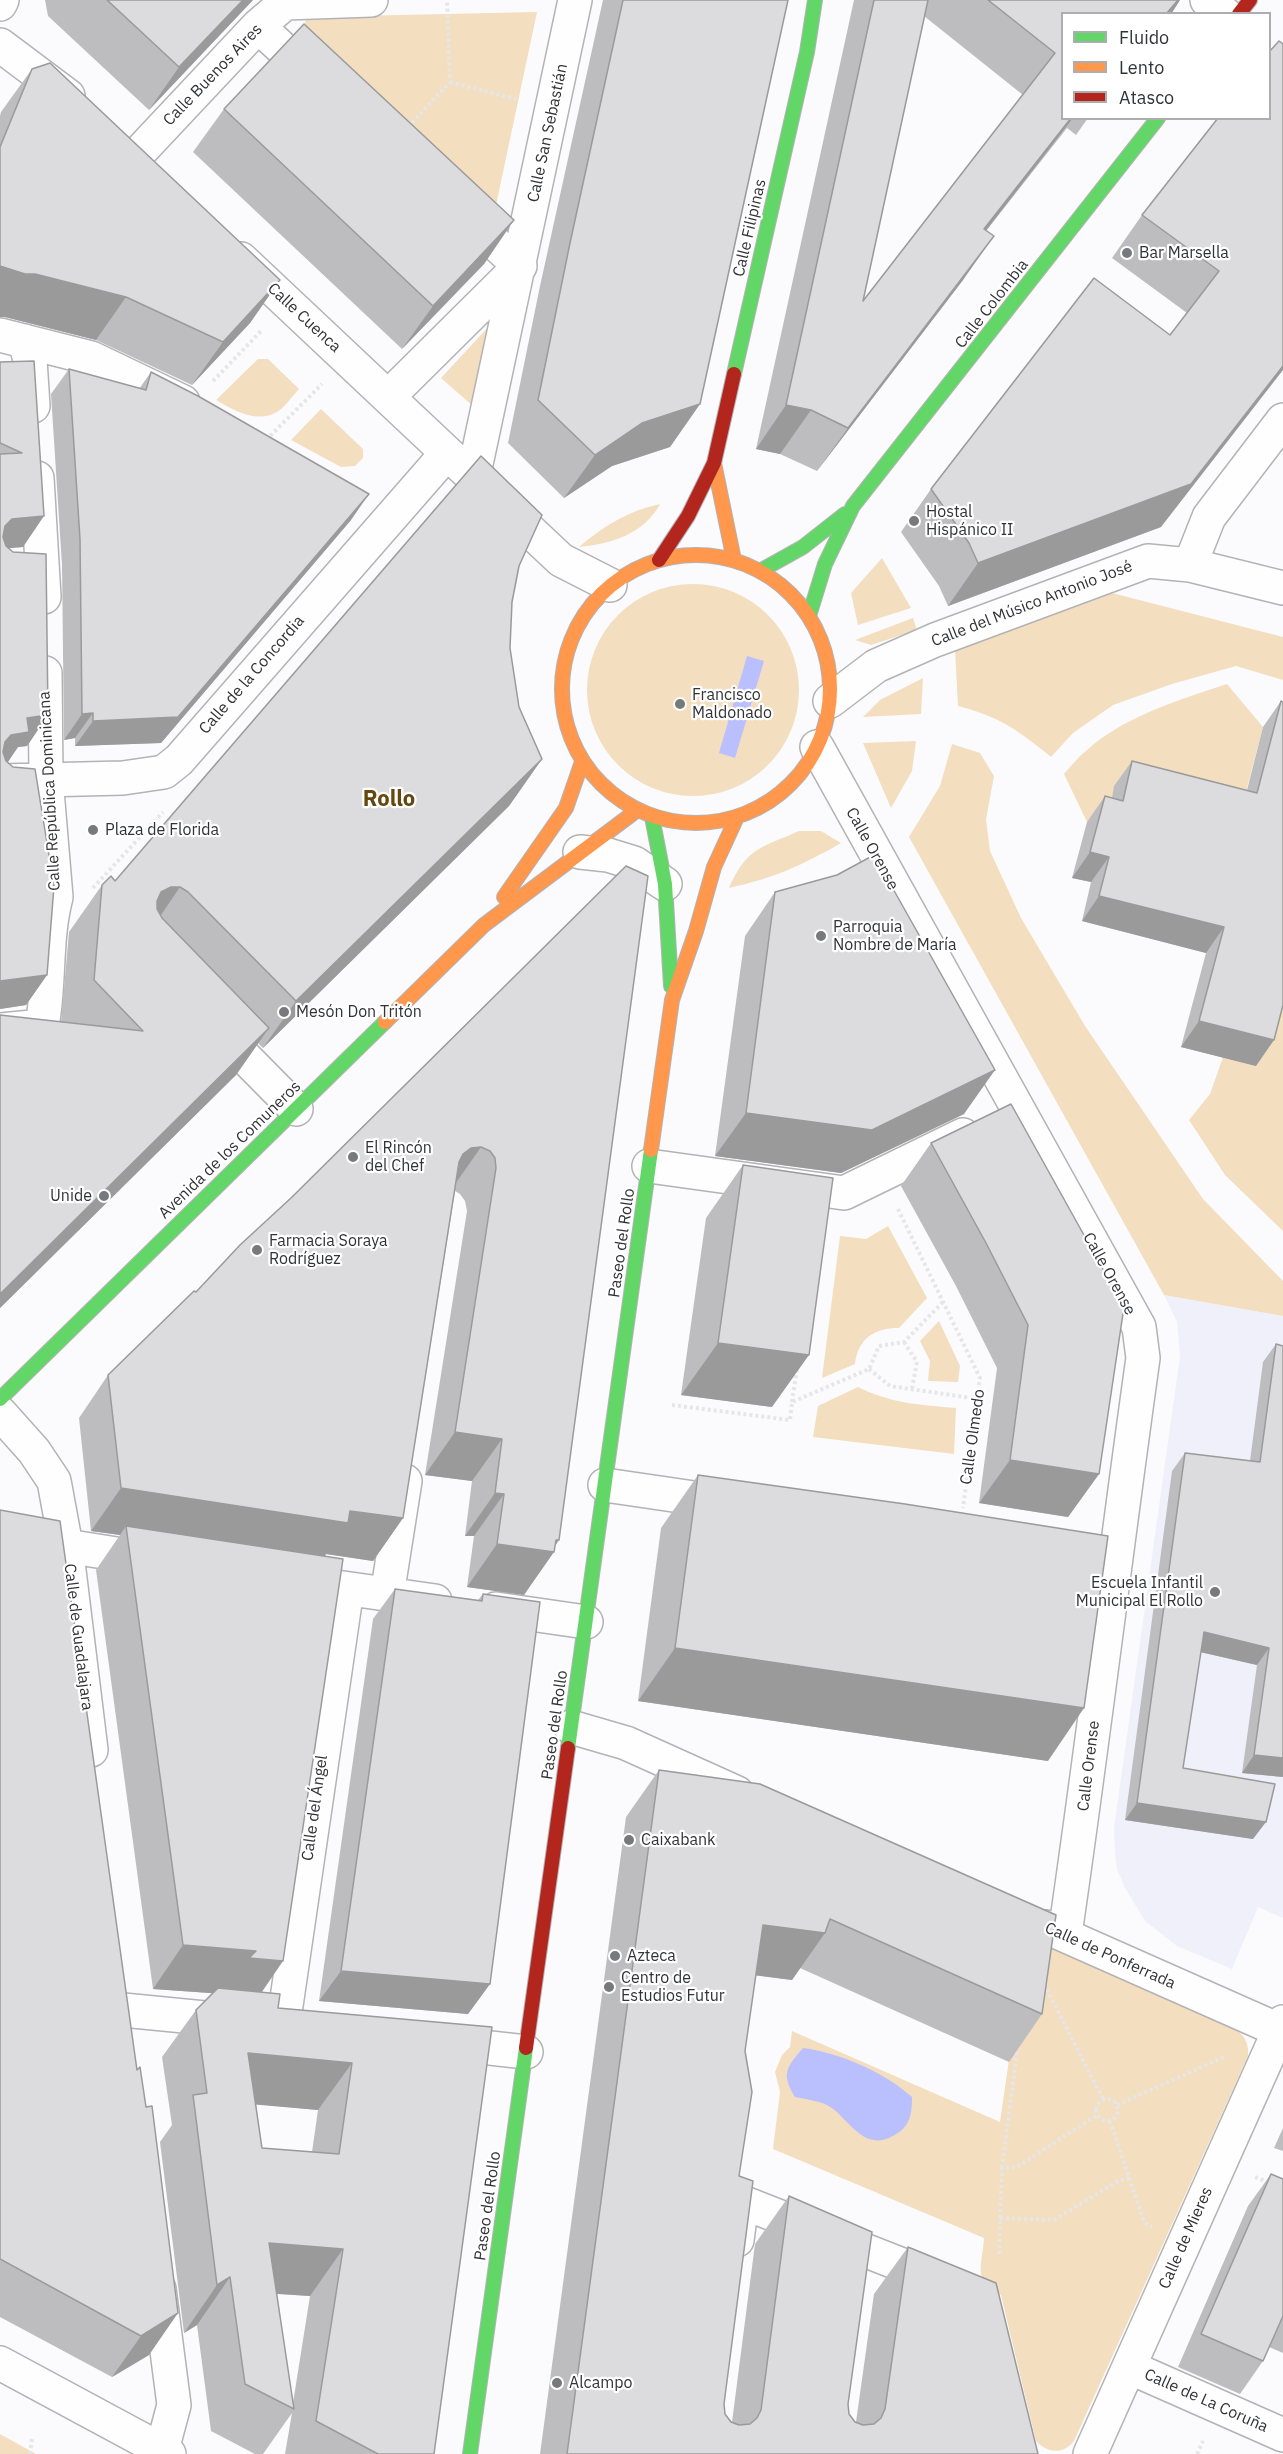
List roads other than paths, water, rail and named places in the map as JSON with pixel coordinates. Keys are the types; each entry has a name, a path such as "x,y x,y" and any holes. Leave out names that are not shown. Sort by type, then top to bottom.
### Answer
{"main road":[{"name":"Calle Filipinas","path":"659,560 688,516 714,463 807,52 815,0"},
{"path":"1241,12 1250,0"},
{"name":"Calle Colombia","path":"760,571 803,548 851,509 1156,120"},
{"name":"Calle Filipinas","path":"714,463 734,560"},
{"name":"Calle Colombia","path":"809,616 825,564 851,509"},
{"path":"696,555 734,560 760,571 787,591 809,616 826,657 830,701 825,726 817,747 797,778 770,802 737,817 695,824 652,817 636,811 606,790 582,762 566,727 562,698 561,688 567,650 584,614 610,585 659,560 696,555"},
{"name":"Avenida de los Comuneros","path":"484,925 566,808 582,762"},
{"name":"Avenida de los Comuneros","path":"0,1399 484,925 636,811"},
{"name":"Paseo del Rollo","path":"471,2454 672,1000 665,884 652,817"},
{"name":"Paseo del Rollo","path":"672,1000 696,932 714,867 737,817"}],"street":[{"path":"0,4 2,0"},
{"name":"Calle Buenos Aires","path":"134,158 258,26 285,3 371,0"},
{"name":"Calle San Sebastián","path":"473,478 554,108 575,0"},
{"path":"1207,0 1222,12"},
{"path":"258,26 336,99"},
{"path":"0,45 52,82 160,182"},
{"path":"388,397 520,266 441,195"},
{"name":"Calle Cuenca","path":"219,238 561,560 610,585"},
{"path":"13,338 91,358 200,411"},
{"name":"Calle República Dominicana","path":"0,1030 42,1026 47,1002 51,914 56,897 46,779 43,565 30,360 13,338"},
{"path":"1190,565 1209,517 1283,420"},
{"name":"Calle de la Concordia","path":"0,781 123,778 164,772 179,760 447,453"},
{"path":"365,497 394,512"},
{"name":"Calle del Músico Antonio José","path":"830,701 876,666 935,640 1148,561 1190,565 1283,588"},
{"path":"8,566 43,565"},
{"name":"Calle Orense","path":"817,747 1139,1327 1143,1358 1101,1559 1082,1820 1065,1934"},
{"path":"580,852 608,855 634,863 665,884"},
{"path":"192,1003 296,1109"},
{"path":"650,1166 844,1193 1017,1109"},
{"name":"Calle de Guadalajara","path":"0,1413 34,1451 54,1481 66,1546 96,1784"},
{"path":"387,1595 410,1451"},
{"path":"605,1485 762,1508"},
{"path":"66,1546 182,1564"},
{"path":"265,1577 586,1622"},
{"name":"Calle del Ángel","path":"283,2026 347,1589"},
{"path":"572,1727 626,1743 767,1806"},
{"name":"Calle de Ponferrada","path":"1017,1917 1065,1934 1282,2028"},
{"path":"128,2044 122,1998 317,2030"},
{"name":"Calle de Mieres","path":"1090,2454 1282,2028"},
{"path":"420,2041 526,2052"},
{"path":"733,2271 742,2202 862,2247 969,2293"},
{"path":"857,2282 862,2247"},
{"path":"0,2363 165,2452 174,2405 156,2265"},
{"name":"Calle de La Coruña","path":"1128,2367 1283,2434"}],"water":[{"path":"747,656 764,661 735,758 719,753"},
{"path":"803,2048 832,2054 861,2065 901,2088 912,2097 910,2115 903,2129 893,2136 873,2140 856,2131 827,2105 795,2097 788,2082 787,2071"}],"place":[{"name":"Bar Marsella","path":"1127,253"},
{"name":"Hostal Hispánico II","path":"914,521"},
{"name":"Francisco Maldonado","path":"680,704"},
{"name":"Plaza de Florida","path":"93,830"},
{"name":"Parroquia Nombre de María","path":"821,936"},
{"name":"Mesón Don Tritón","path":"284,1012"},
{"name":"El Rincón del Chef","path":"353,1157"},
{"name":"Unide","path":"104,1196"},
{"name":"Farmacia Soraya Rodríguez","path":"257,1250"},
{"name":"Escuela Infantil Municipal El Rollo","path":"1215,1592"},
{"name":"Caixabank","path":"629,1840"},
{"name":"Azteca","path":"615,1956"},
{"name":"Centro de Estudios Futur","path":"609,1987"},
{"name":"Alcampo","path":"557,2383"}],"district":[{"name":"Rollo","path":"389,800"}]}
